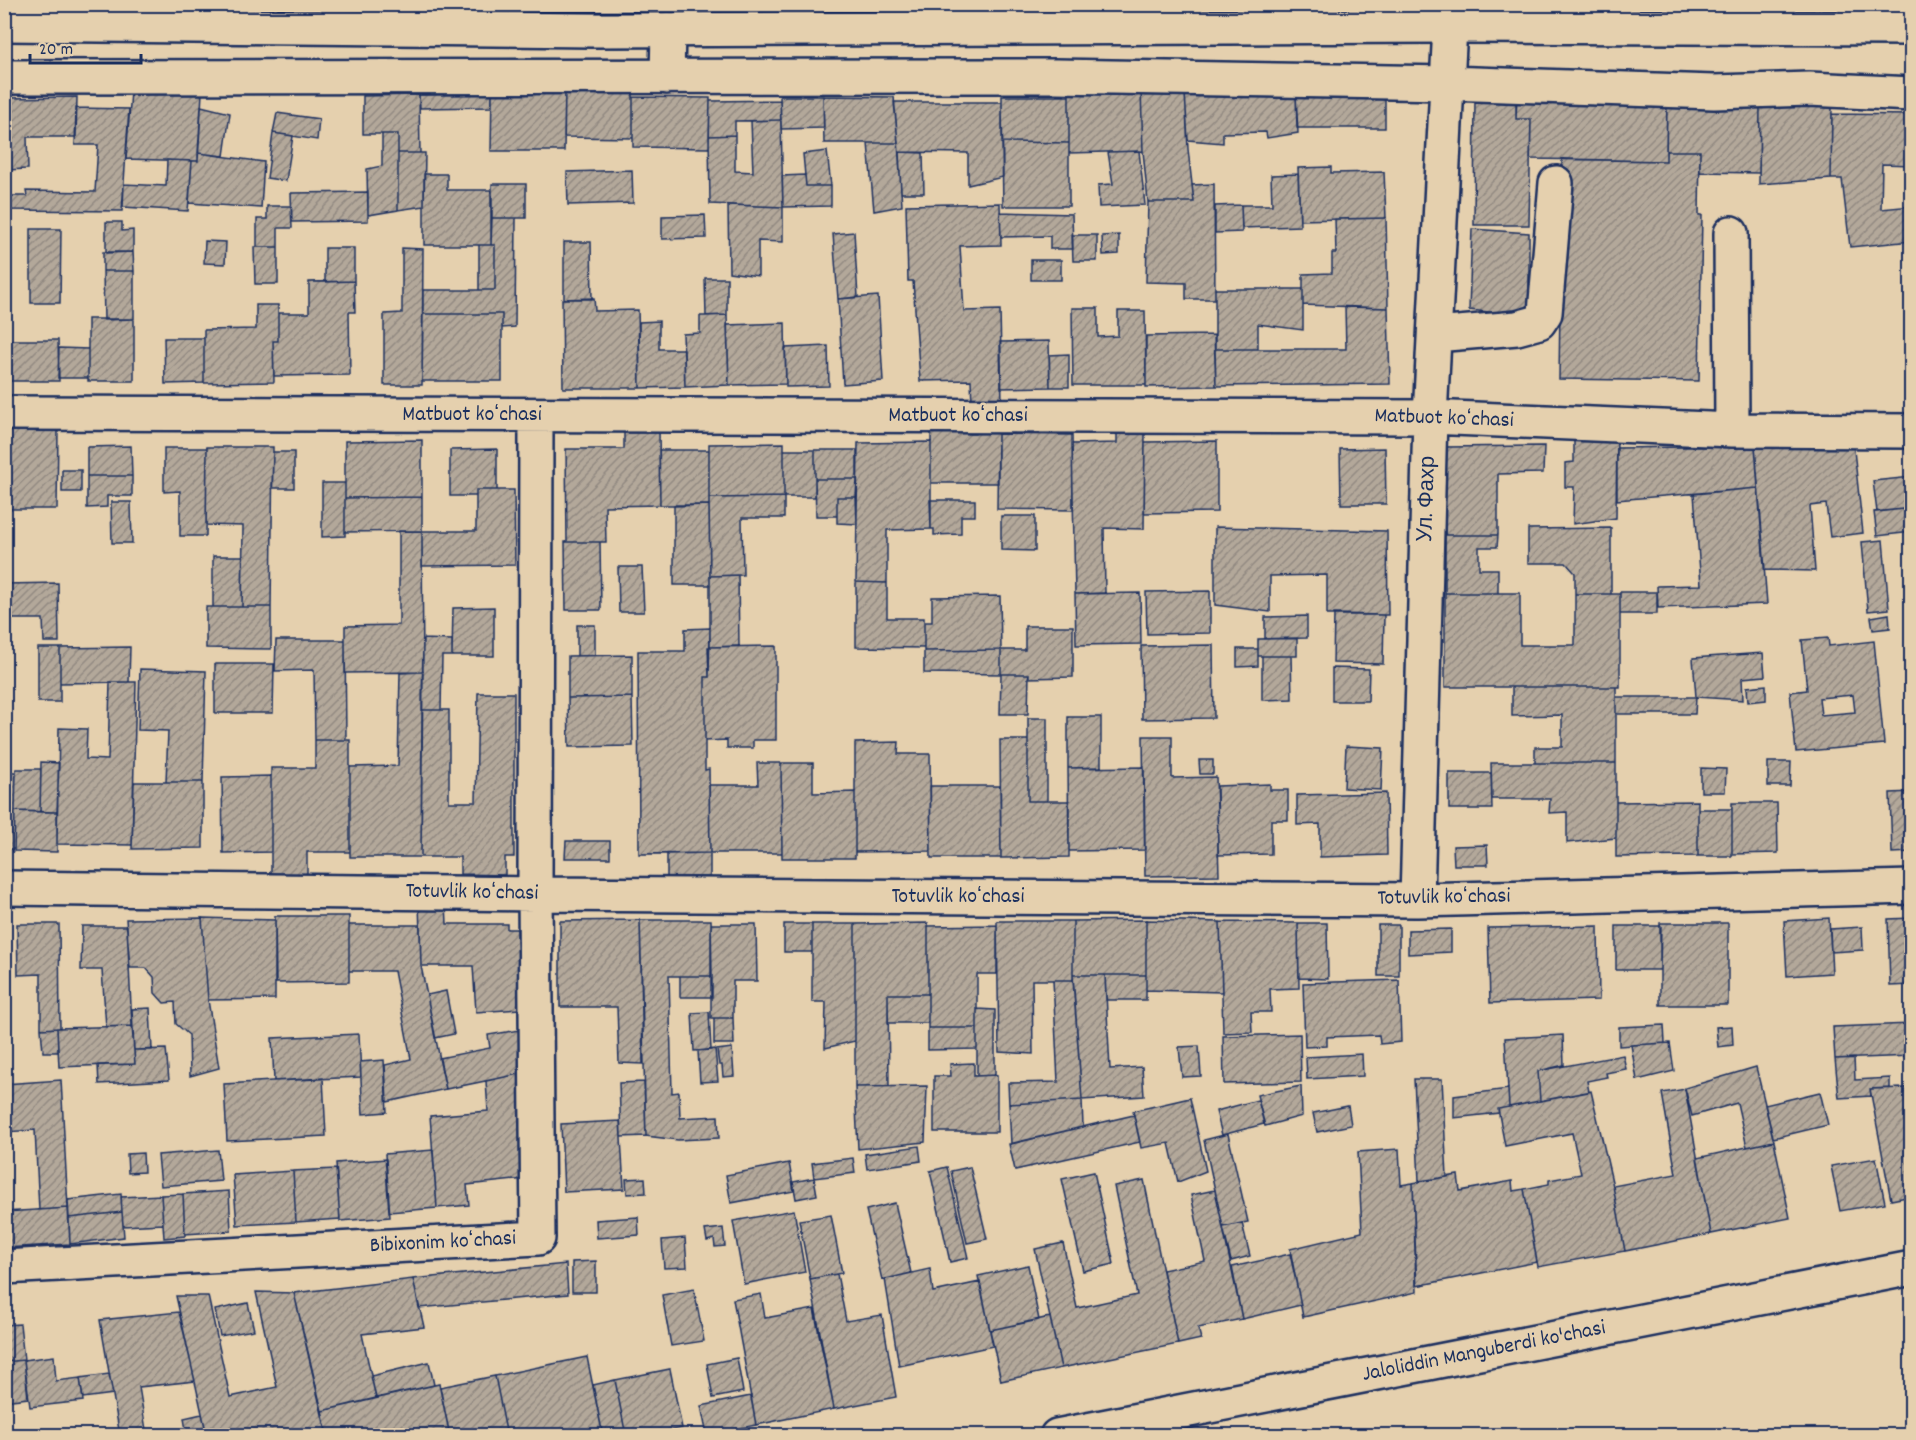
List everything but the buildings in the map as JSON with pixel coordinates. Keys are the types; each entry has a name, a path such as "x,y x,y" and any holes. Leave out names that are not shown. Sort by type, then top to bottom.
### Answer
{"street":[{"path":"4,24 668,30 1450,26 1911,28"},
{"name":"Ул. Фахр","path":"1417,900 1430,417 1450,26"},
{"path":"667,77 668,30"},
{"path":"4,77 1056,76 1447,83 1714,92 1809,88 1911,94"},
{"path":"1435,335 1517,328 1539,322 1545,313 1556,183"},
{"path":"1731,233 1732,430"},
{"name":"Matbuot koʻchasi","path":"4,413 1430,417 1732,430 1911,431"},
{"path":"535,894 536,415"},
{"name":"Totuvlik koʻchasi","path":"4,888 1417,900 1911,887"},
{"name":"Bibixonim koʻchasi","path":"4,1267 538,1238 535,894"},
{"name":"Jaloliddin Manguberdi ko'chasi","path":"1057,1436 1911,1268"}]}
